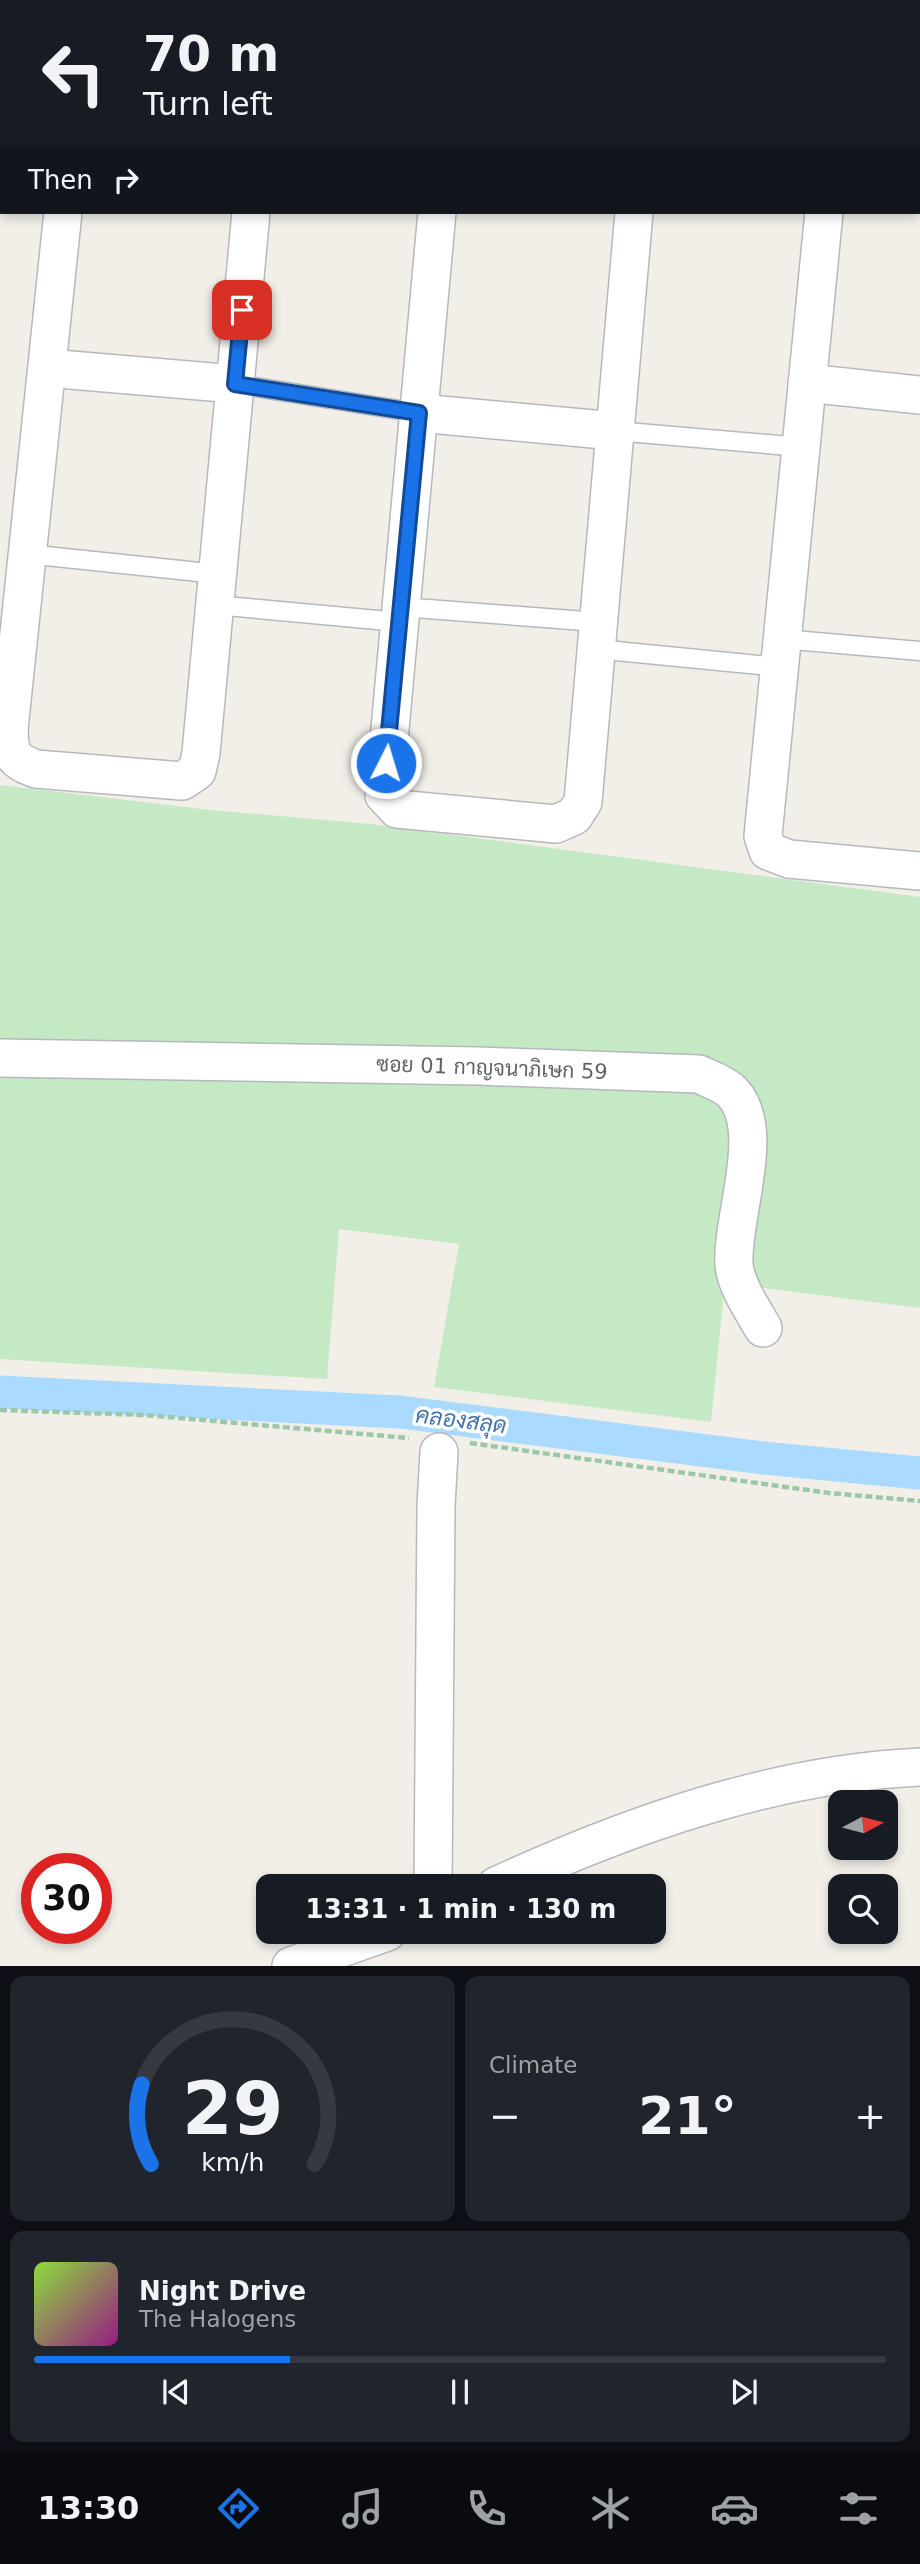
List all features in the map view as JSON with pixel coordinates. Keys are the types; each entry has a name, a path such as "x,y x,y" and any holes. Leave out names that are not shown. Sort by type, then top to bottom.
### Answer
{"street":[{"path":"63,214 9,729 10,748 18,762 36,769 183,781 197,771 201,753 251,214"},
{"path":"437,214 384,795 397,809 556,824 574,816 583,802 634,214"},
{"path":"824,214 763,836 768,851 789,859 920,870"},
{"path":"47,368 235,384"},
{"path":"807,383 920,395"},
{"path":"419,413 615,431"},
{"name":"ซอย 01 กาญจนาภิเษก 59","path":"0,1058 478,1066 699,1074 731,1091 745,1110 748,1147 735,1234 734,1268 764,1328"},
{"path":"433,1874 436,1506 439,1451"},
{"path":"522,1874 575,1850 696,1807 817,1778 920,1767"},
{"path":"291,1965 352,1944"}],"lane":[{"path":"235,384 419,413"},
{"path":"615,431 801,447"},
{"path":"27,554 217,589 400,615 781,653 920,651"}],"green space":[{"path":"0,785 210,810 371,824 920,897 920,1308 725,1283 711,1422 434,1387 459,1244 339,1229 327,1379 0,1359"}],"waterway":[{"name":"คลองสลุด","path":"0,1392 400,1412 763,1458 920,1473"}],"route":[{"path":"242,310 235,384 419,413 386,763"}]}
